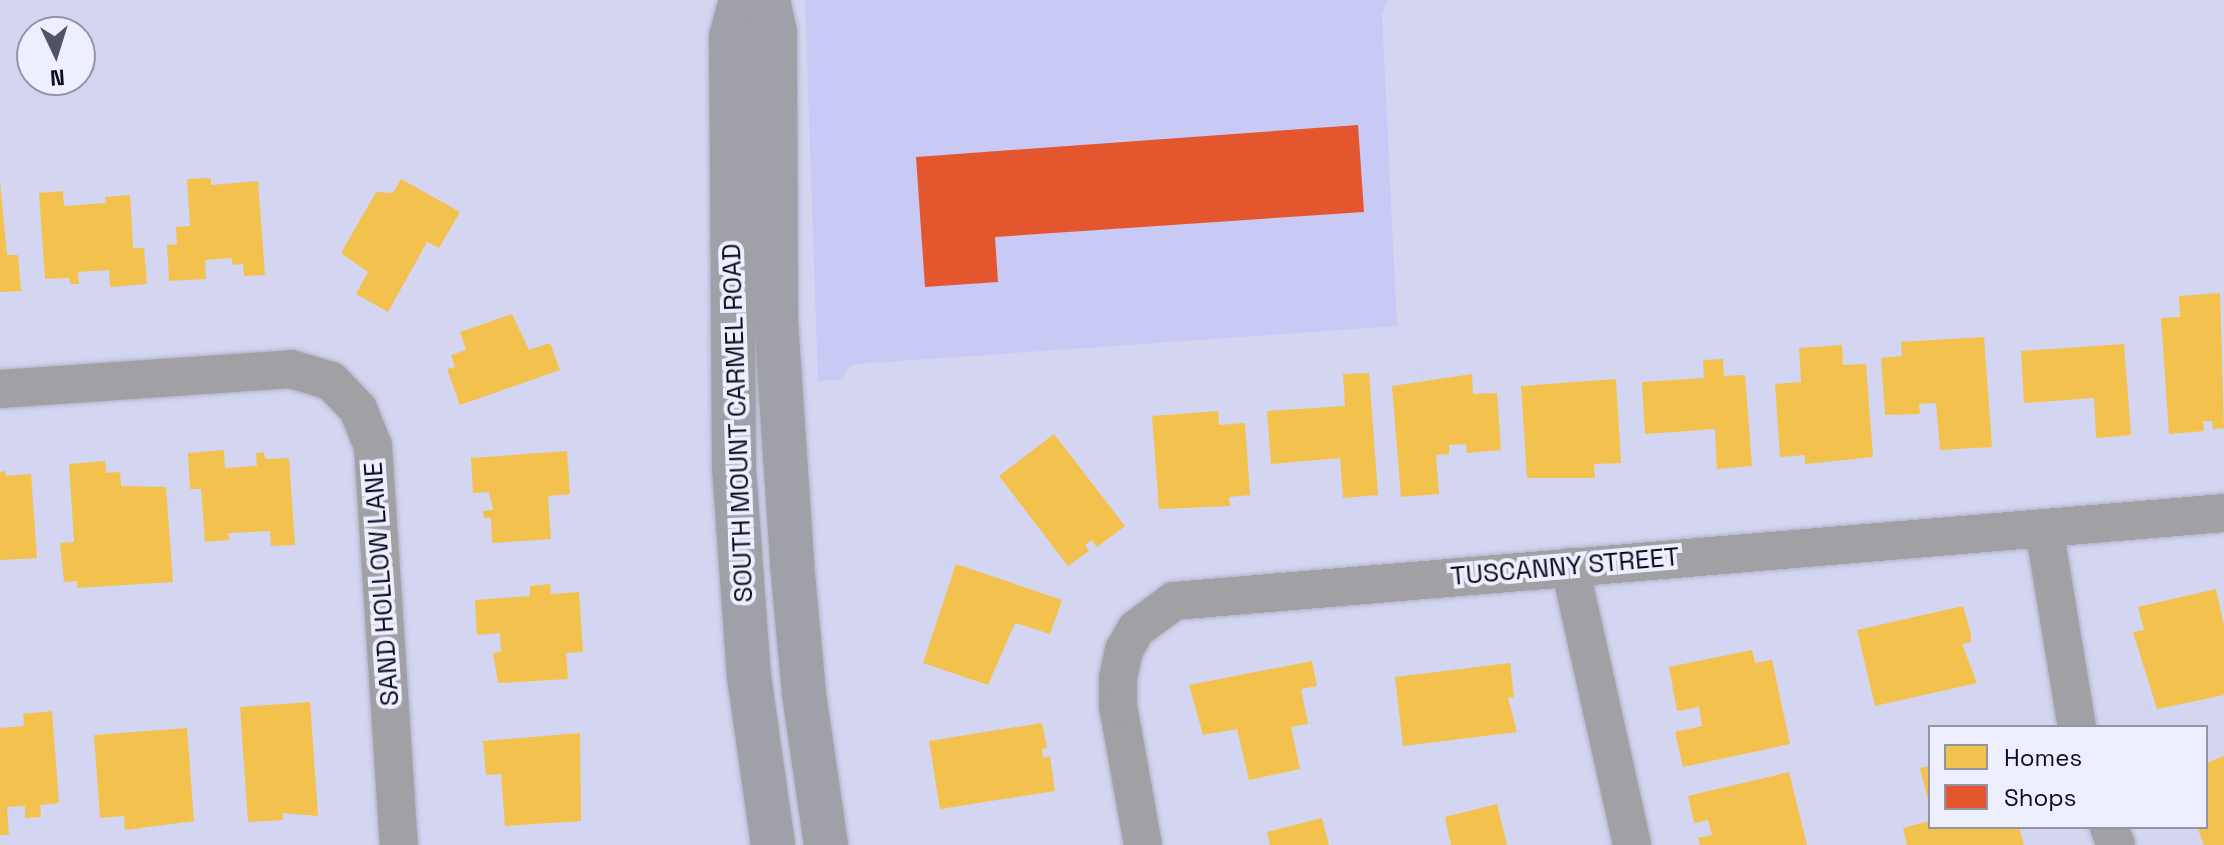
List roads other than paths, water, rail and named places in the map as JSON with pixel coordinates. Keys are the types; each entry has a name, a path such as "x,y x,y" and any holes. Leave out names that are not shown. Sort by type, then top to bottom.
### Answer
{"street":[{"name":"SOUTH MOUNT CARMEL ROAD","path":"741,0 731,37 734,468 749,676 773,845"},
{"name":"SOUTH MOUNT CARMEL ROAD","path":"768,0 775,32 776,320 792,564 804,694 826,845"},
{"name":"SAND HOLLOW LANE","path":"0,389 291,369 331,381 358,409 373,446 399,845"},
{"name":"TUSCANNY STREET","path":"1143,845 1118,706 1118,678 1124,650 1152,614 1174,601 1200,595 2224,513"},
{"path":"2044,528 2077,725"},
{"path":"1570,567 1632,845"}]}
